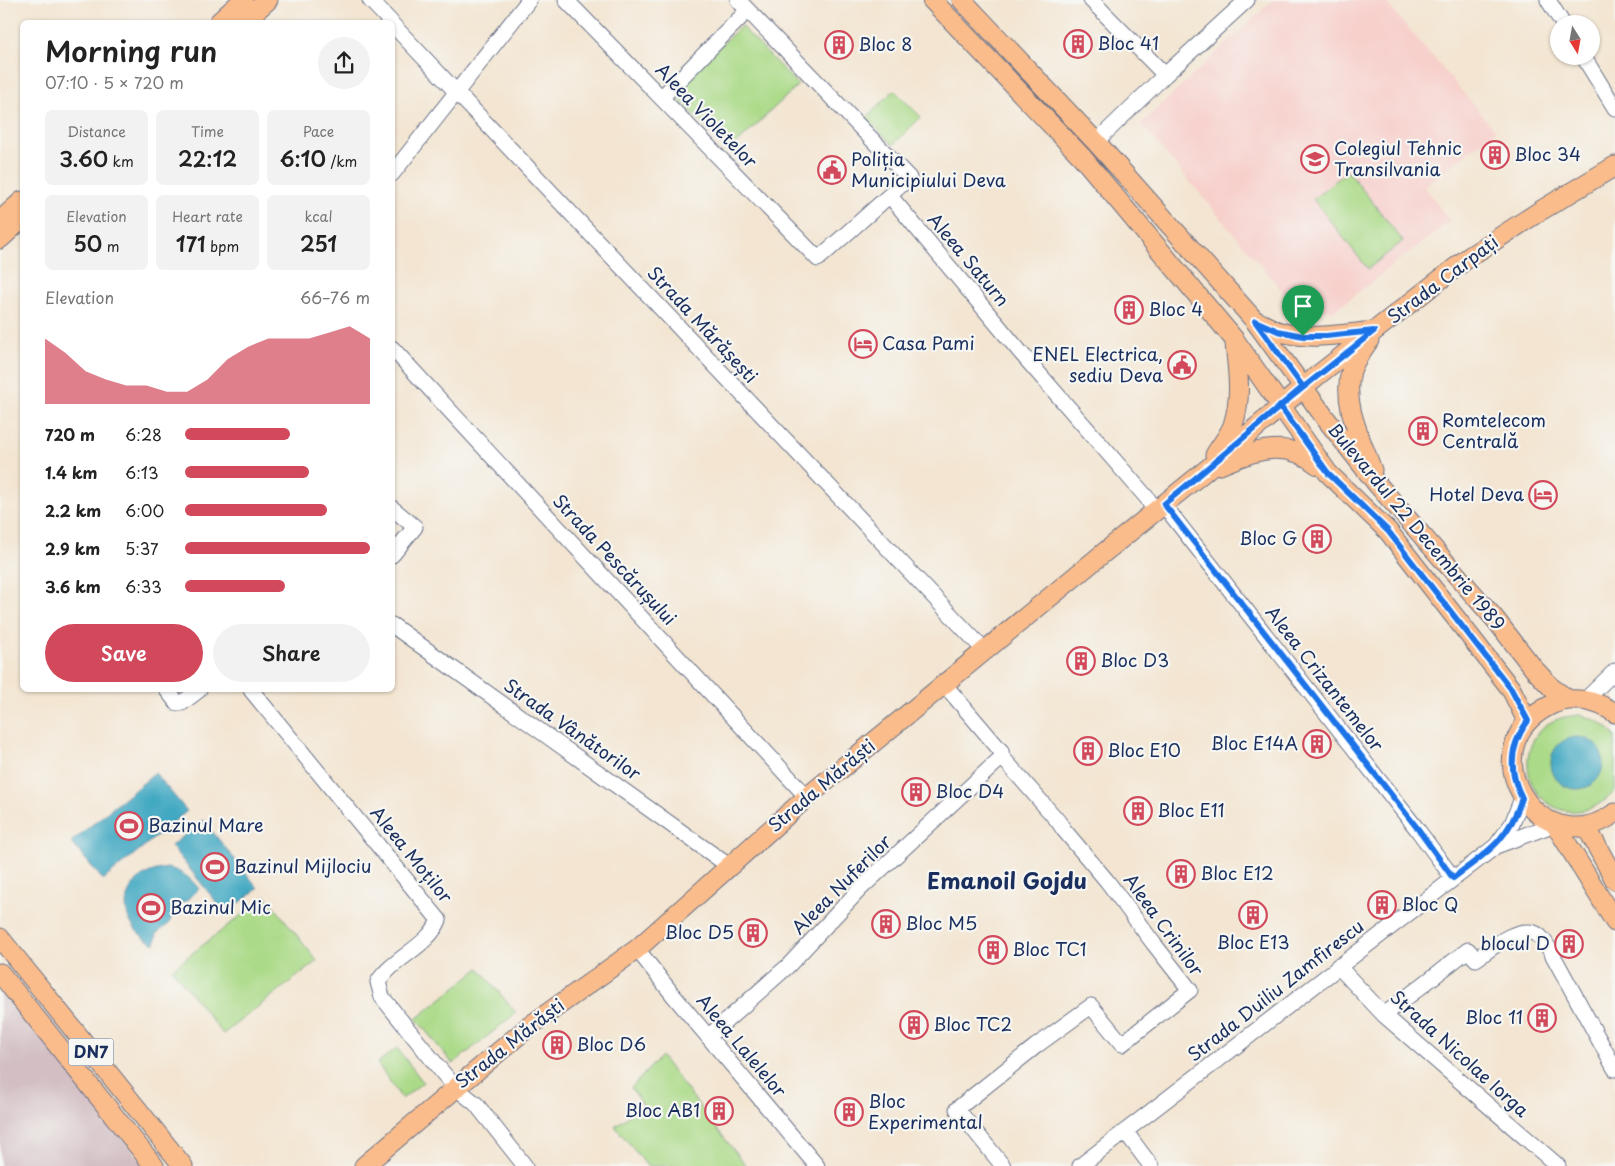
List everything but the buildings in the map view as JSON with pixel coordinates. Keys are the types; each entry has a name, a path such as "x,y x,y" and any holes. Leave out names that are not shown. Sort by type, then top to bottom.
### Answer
{"main road":[{"path":"220,20 243,0"},
{"path":"245,20 268,0"},
{"name":"Bulevardul 22 Decembrie 1989","path":"932,0 1082,157 1234,339 1328,473 1388,531 1511,689 1528,721"},
{"name":"Bulevardul 22 Decembrie 1989","path":"962,0 1096,142 1255,321 1326,419 1377,484 1495,619 1534,669 1552,688 1577,700 1597,703 1615,713"},
{"name":"Strada Carpați","path":"1280,406 1469,257 1615,166"},
{"path":"0,221 20,202"},
{"path":"0,239 20,221"},
{"path":"1255,321 1278,331 1303,336 1326,336 1374,331"},
{"path":"1374,331 1351,371 1349,388 1350,407 1377,484"},
{"path":"1205,472 1232,426 1237,408 1240,387 1234,339"},
{"name":"Strada Mărăști","path":"364,1166 527,1028 637,949 807,797 1205,472 1280,406"},
{"path":"1205,472 1250,453 1276,448 1302,455 1328,473"},
{"path":"1577,700 1556,702 1540,710 1528,721 1516,740 1512,763 1516,787 1522,798 1537,813 1555,824 1586,826 1605,820 1615,814"},
{"path":"1555,824 1615,922"},
{"path":"1586,826 1615,880"},
{"name":"DN7","path":"0,938 183,1166"},
{"name":"DN7","path":"0,972 154,1166"}],"street":[{"name":"Strada Mărășești","path":"370,0 389,20"},
{"path":"395,170 529,0"},
{"name":"Aleea Violetelor","path":"566,0 818,259 890,196"},
{"path":"1091,0 1165,76"},
{"path":"1096,142 1247,0"},
{"path":"1548,0 1557,15"},
{"path":"662,97 743,5 909,178 890,196"},
{"name":"Strada Mărășești","path":"395,26 985,651"},
{"path":"1589,65 1615,108"},
{"name":"Aleea Saturn","path":"890,196 1021,353 1148,499 1159,508"},
{"name":"Strada Pescărușului","path":"395,351 807,797"},
{"name":"Aleea Crizantemelor","path":"1159,508 1418,829 1453,878"},
{"path":"395,510 415,527 395,551"},
{"name":"Strada Vânătorilor","path":"395,627 729,866"},
{"path":"1577,700 1615,671"},
{"name":"Aleea Crinilor","path":"944,684 1001,751 1002,757 1058,821 1190,990 1122,1044 1091,1006 1036,1046 957,1109 1002,1166"},
{"path":"169,692 177,703 182,702 196,692"},
{"name":"Aleea Moților","path":"253,692 439,920 436,928 429,936 385,970 378,982 382,997 455,1087"},
{"name":"Aleea Nuferilor","path":"708,1037 788,966 861,888 1002,757"},
{"path":"1496,846 1512,824 1522,798"},
{"path":"1496,846 1555,824"},
{"name":"Strada Duiliu Zamfirescu","path":"1080,1166 1496,846"},
{"path":"1384,1015 1468,950 1476,959 1510,936 1524,932 1534,933 1543,939 1550,950 1615,1069"},
{"name":"Aleea Lalelelor","path":"637,949 673,995 817,1166"},
{"name":"Strada Nicolae Iorga","path":"1338,966 1384,1015 1558,1166"},
{"path":"455,1087 476,1104 525,1166"},
{"path":"1125,1131 1152,1166"}],"shaded area":[{"name":"Colegiul Tehnic Transilvania","path":"1273,0 1384,0 1496,131 1424,186 1450,221 1334,311 1295,306 1141,124"},
{"path":"0,984 145,1166 0,1166"}],"green space":[{"path":"741,26 798,85 729,151 672,92"},
{"path":"894,90 921,117 893,145 866,118"},
{"path":"1348,171 1403,241 1368,269 1313,199"},
{"path":"1581,715 1600,723 1615,736 1615,791 1597,805 1586,809 1565,811 1545,801 1536,791 1529,773 1529,753 1536,735 1551,722 1569,716"},
{"path":"266,896 317,961 223,1034 172,969"},
{"path":"479,968 516,1013 453,1064 416,1019"},
{"path":"397,1048 423,1082 402,1099 377,1063"},
{"path":"661,1056 746,1166 647,1166 615,1126 643,1105 631,1088"}],"water":[{"path":"1572,737 1582,737 1596,744 1603,758 1603,768 1596,782 1582,789 1572,789 1562,785 1555,778 1551,768 1551,758 1555,748 1562,741"},
{"name":"Bazinul Mare","path":"155,773 187,811 103,880 71,842"},
{"name":"Bazinul Mijlociu","path":"203,820 258,888 226,914 171,846"},
{"name":"Bazinul Mic","path":"169,868 186,876 199,889 186,902 179,903 174,910 169,924 157,933 155,944 141,935 131,924 127,912 127,899 131,888 140,878 152,871"}],"place":[{"name":"Bloc 41","path":"1078,44"},
{"name":"Bloc 8","path":"839,45"},
{"name":"Bloc 34","path":"1495,155"},
{"name":"Colegiul Tehnic Transilvania","path":"1315,159"},
{"name":"Poliția Municipiului Deva","path":"832,170"},
{"name":"Bloc 4","path":"1129,310"},
{"name":"Casa Pami","path":"863,344"},
{"name":"ENEL Electrica, sediu Deva","path":"1182,365"},
{"name":"Romtelecom Centrală","path":"1423,431"},
{"name":"Hotel Deva","path":"1543,495"},
{"name":"Bloc G","path":"1317,539"},
{"name":"Bloc D3","path":"1081,661"},
{"name":"Bloc E14A","path":"1317,744"},
{"name":"Bloc E10","path":"1088,751"},
{"name":"Bloc D4","path":"916,792"},
{"name":"Bloc E11","path":"1138,811"},
{"name":"Bazinul Mare","path":"129,826"},
{"name":"Bazinul Mijlociu","path":"215,867"},
{"name":"Bloc E12","path":"1181,874"},
{"name":"Bloc Q","path":"1382,905"},
{"name":"Bazinul Mic","path":"151,908"},
{"name":"Bloc E13","path":"1253,915"},
{"name":"Bloc M5","path":"886,924"},
{"name":"Bloc D5","path":"753,933"},
{"name":"blocul D","path":"1569,944"},
{"name":"Bloc TC1","path":"993,950"},
{"name":"Bloc 11","path":"1542,1018"},
{"name":"Bloc TC2","path":"914,1025"},
{"name":"Bloc D6","path":"557,1045"},
{"name":"Bloc AB1","path":"719,1111"},
{"name":"Bloc Experimental","path":"849,1112"}],"district":[{"name":"Emanoil Gojdu","path":"1007,881"}],"route":[{"path":"1303,336 1278,331 1255,321 1303,387 1264,420 1205,472 1164,504 1418,829 1453,878 1496,846 1512,824 1522,798 1516,787 1513,775 1513,751 1516,740 1528,721 1511,689 1388,531 1328,473 1302,437 1280,406 1318,375 1374,331 1326,336 1303,336"}]}
